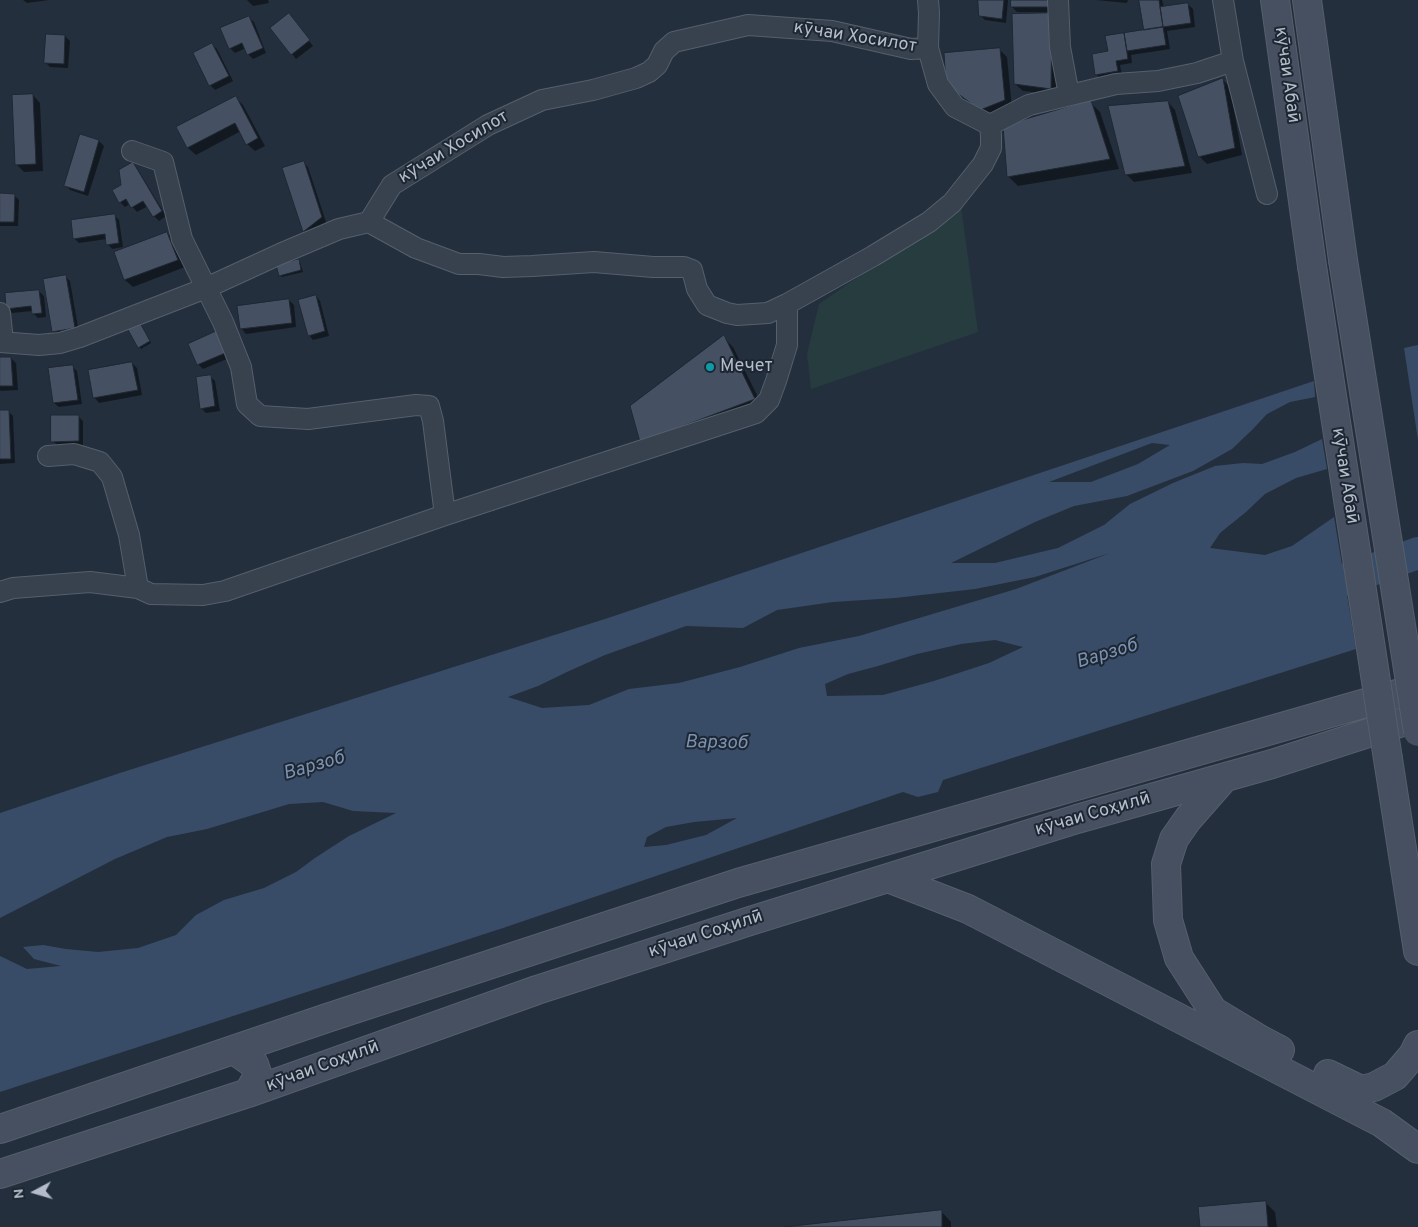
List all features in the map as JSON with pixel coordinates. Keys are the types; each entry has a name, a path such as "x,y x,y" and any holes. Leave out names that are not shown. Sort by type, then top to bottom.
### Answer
{"main road":[{"name":"кӯчаи Абаӣ","path":"1276,0 1312,266 1418,951"},
{"name":"кӯчаи Абаӣ","path":"1307,0 1331,162 1343,260 1418,732"},
{"path":"0,1129 738,882 1418,688"},
{"name":"кӯчаи Соҳилӣ","path":"0,1174 248,1093 537,990 750,921 1077,819 1224,778 1418,717"},
{"path":"1224,778 1188,819 1174,839 1166,864 1168,920 1178,958 1213,1011 1261,1040 1361,1090 1374,1088 1395,1076 1413,1055 1418,1045"},
{"path":"888,878 977,914 1382,1123 1418,1149"},
{"path":"327,1018 324,1034 329,1048 342,1060"},
{"path":"234,1050 254,1064 258,1076 248,1093"}],"street":[{"path":"928,0 928,48 938,84 955,107 990,125"},
{"path":"1058,0 1060,47 1069,95"},
{"path":"1222,0 1233,61 1267,194"},
{"name":"кӯчаи Хосилот","path":"369,222 392,185 488,125 542,100 592,90 636,78 649,72 657,65 664,51 674,42 748,25 832,31 911,49 928,48"},
{"path":"990,125 1029,105 1116,84 1158,81 1198,73 1233,61"},
{"path":"0,313 1,342 39,345 60,343 206,288 339,229 369,222 416,248 459,264 532,266 594,262 653,267 684,267 692,270 697,289 707,305 737,316 768,313 873,256 929,222 952,203 983,164 991,148 992,136 990,125"},
{"path":"132,151 163,162 182,239 223,322 241,367 247,404 260,416 308,419 416,405 429,406 433,421 444,515"},
{"path":"0,592 14,588 90,582 138,588 151,594 203,595 224,591 444,515 756,413 769,400 787,344 787,304"},
{"path":"48,456 74,454 100,462 112,478 129,535 138,588"}],"green space":[{"path":"961,206 978,332 811,389 807,354 819,304"}],"water":[{"path":"1418,345 1418,440 1404,348"},
{"path":"1314,381 1315,397 1290,402 1267,414 1232,449 1193,471 1127,496 1074,506 1035,522 951,563 995,563 1058,548 1104,525 1130,504 1173,483 1215,466 1243,463 1262,464 1295,452 1322,439 1327,469 1296,478 1265,494 1220,533 1210,548 1265,555 1292,546 1334,517 1356,649 943,780 938,792 918,797 903,792 503,928 0,1092 0,956 27,969 61,966 34,959 23,947 43,945 98,952 138,948 176,935 196,915 224,900 264,888 296,872 349,836 396,813 353,811 323,802 289,804 207,829 167,837 115,859 0,918 0,813 608,618","holes":["1152,443 1170,445 1138,464 1091,482 1049,482","1110,553 1016,589 859,636 799,648 740,667 679,683 629,689 589,705 542,708 508,697 538,686 605,655 686,626 743,628 777,610 833,602 895,598 975,589 1035,577","995,640 1023,647 989,663 883,695 827,696 825,684 848,674 917,654 961,644","737,818 706,835 666,845 644,847 647,837 666,827"]}],"building":[{"path":"978,0 1004,0 1002,19 979,16"},
{"path":"1011,0 1050,0 1052,7 1011,7"},
{"path":"1139,0 1159,0 1163,27 1144,30"},
{"path":"1188,3 1191,23 1163,27 1160,7"},
{"path":"289,13 310,40 291,55 270,28"},
{"path":"1052,13 1051,89 1014,84 1012,14"},
{"path":"249,16 263,48 247,55 242,43 229,49 220,28"},
{"path":"1163,27 1166,45 1127,51 1124,33"},
{"path":"1124,33 1128,59 1116,61 1118,71 1095,75 1092,54 1108,51 1105,36"},
{"path":"46,34 65,35 64,64 44,63"},
{"path":"212,43 229,76 209,86 193,53"},
{"path":"1000,48 1005,100 980,110 946,85 944,53"},
{"path":"1223,78 1235,148 1198,157 1178,96"},
{"path":"33,94 36,164 15,165 12,95"},
{"path":"236,96 258,138 246,145 235,123 187,148 176,127"},
{"path":"1091,100 1110,159 1007,177 1003,126"},
{"path":"1168,101 1185,166 1125,175 1108,106"},
{"path":"80,134 99,140 84,192 64,186"},
{"path":"304,161 322,217 303,232 282,168"},
{"path":"133,162 162,211 153,217 143,201 131,208 126,199 119,203 112,190 121,185 119,170"},
{"path":"0,193 15,194 14,222 0,222"},
{"path":"115,214 119,243 106,245 105,234 73,239 71,220"},
{"path":"167,232 178,260 124,280 114,252"},
{"path":"299,259 301,270 279,276 276,265"},
{"path":"66,275 75,328 52,332 43,279"},
{"path":"39,290 42,313 32,314 31,306 6,309 5,293"},
{"path":"316,295 325,331 308,336 298,300"},
{"path":"289,299 292,323 240,329 237,306"},
{"path":"139,321 150,341 138,348 127,328"},
{"path":"221,329 230,351 197,365 188,344"},
{"name":"Мечет","path":"724,335 755,399 640,442 630,406"},
{"path":"0,357 11,357 13,386 0,386"},
{"path":"132,362 138,390 93,398 88,370"},
{"path":"73,365 78,400 53,403 48,368"},
{"path":"211,375 215,406 200,409 196,377"},
{"path":"0,410 9,410 11,459 0,459"},
{"path":"51,415 79,415 79,441 51,442"},
{"path":"1266,1201 1268,1227 1200,1227 1198,1207"},
{"path":"942,1210 942,1227 784,1227"}],"waterway":[{"name":"Варзоб","path":"1303,595 1418,553"}],"place":[{"name":"Мечет","path":"710,367"}]}
